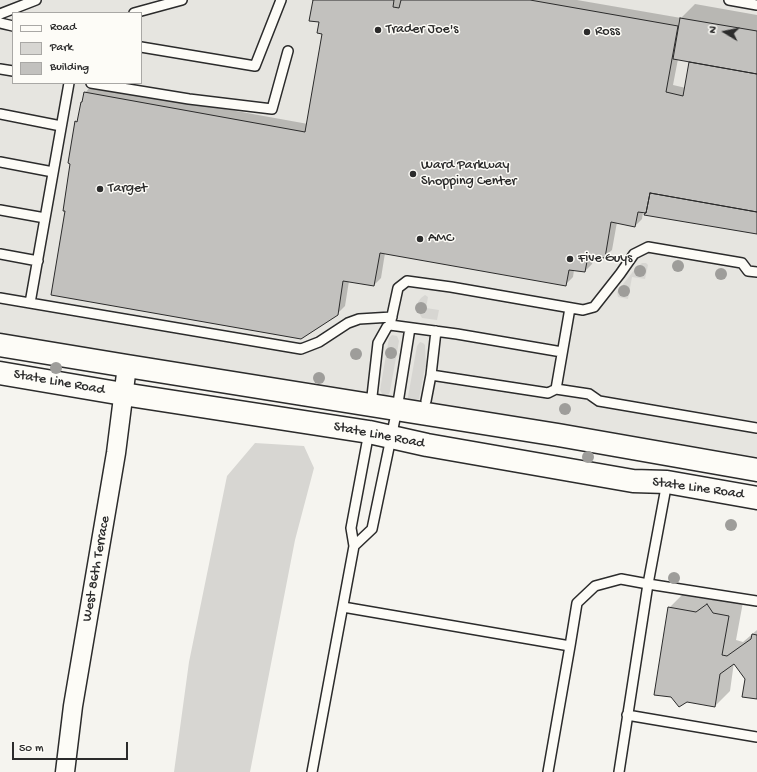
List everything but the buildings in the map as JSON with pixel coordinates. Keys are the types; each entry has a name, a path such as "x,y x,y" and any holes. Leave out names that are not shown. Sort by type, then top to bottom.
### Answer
{"main road":[{"name":"State Line Road","path":"0,345 565,436 757,470"},
{"name":"State Line Road","path":"0,373 123,394 369,432 633,481 666,482 757,498"}],"street":[{"name":"West 86th Terrace","path":"65,772 73,706 116,453 127,366"}],"lane":[{"path":"0,14 36,0"},
{"path":"138,12 182,0"},
{"path":"142,47 256,66 281,0"},
{"path":"729,0 757,5"},
{"path":"0,23 12,26"},
{"path":"97,84 189,99 272,109 288,51"},
{"path":"0,69 12,71"},
{"path":"30,303 69,84"},
{"path":"0,114 61,126"},
{"path":"0,162 53,172"},
{"path":"0,210 45,218"},
{"path":"371,405 378,343 391,321 398,288 407,281 451,287 583,310 594,307 634,254 648,246 742,263 748,271 757,272"},
{"path":"0,254 38,261"},
{"path":"0,298 301,349 319,342 348,323 359,319 391,321 410,328 562,352"},
{"path":"556,389 570,308"},
{"path":"354,546 372,529 392,437 410,328"},
{"path":"426,401 436,331"},
{"path":"431,374 548,393 556,389 589,394 599,401 757,428"},
{"path":"312,772 354,546 351,528 369,432"},
{"path":"619,772 648,584 666,482"},
{"path":"548,772 577,603 595,586 620,579 757,601"},
{"path":"343,607 570,646"},
{"path":"627,715 757,738"}],"shaded area":[{"name":"Ward Parkway Shopping Center","path":"0,0 757,0 757,461 0,341"}],"green space":[{"path":"642,263 646,263 648,265 645,279 632,277 628,299 618,297 617,292 635,269"},
{"path":"425,295 428,297 426,308 439,310 437,320 422,318 418,311 418,302"},
{"path":"392,335 397,336 399,341 390,391 389,394 385,396 380,390 389,338"},
{"path":"420,342 425,345 426,367 419,399 413,399 419,400 418,405 408,401 408,397 417,346"},
{"path":"255,443 304,446 314,468 295,540 250,772 174,772 189,662 227,476"}],"place":[{"name":"Trader Joe's","path":"378,30"},
{"name":"Ross","path":"587,32"},
{"name":"Ward Parkway Shopping Center","path":"413,174"},
{"name":"Target","path":"100,189"},
{"name":"AMC","path":"420,239"},
{"name":"Five Guys","path":"570,259"}]}
